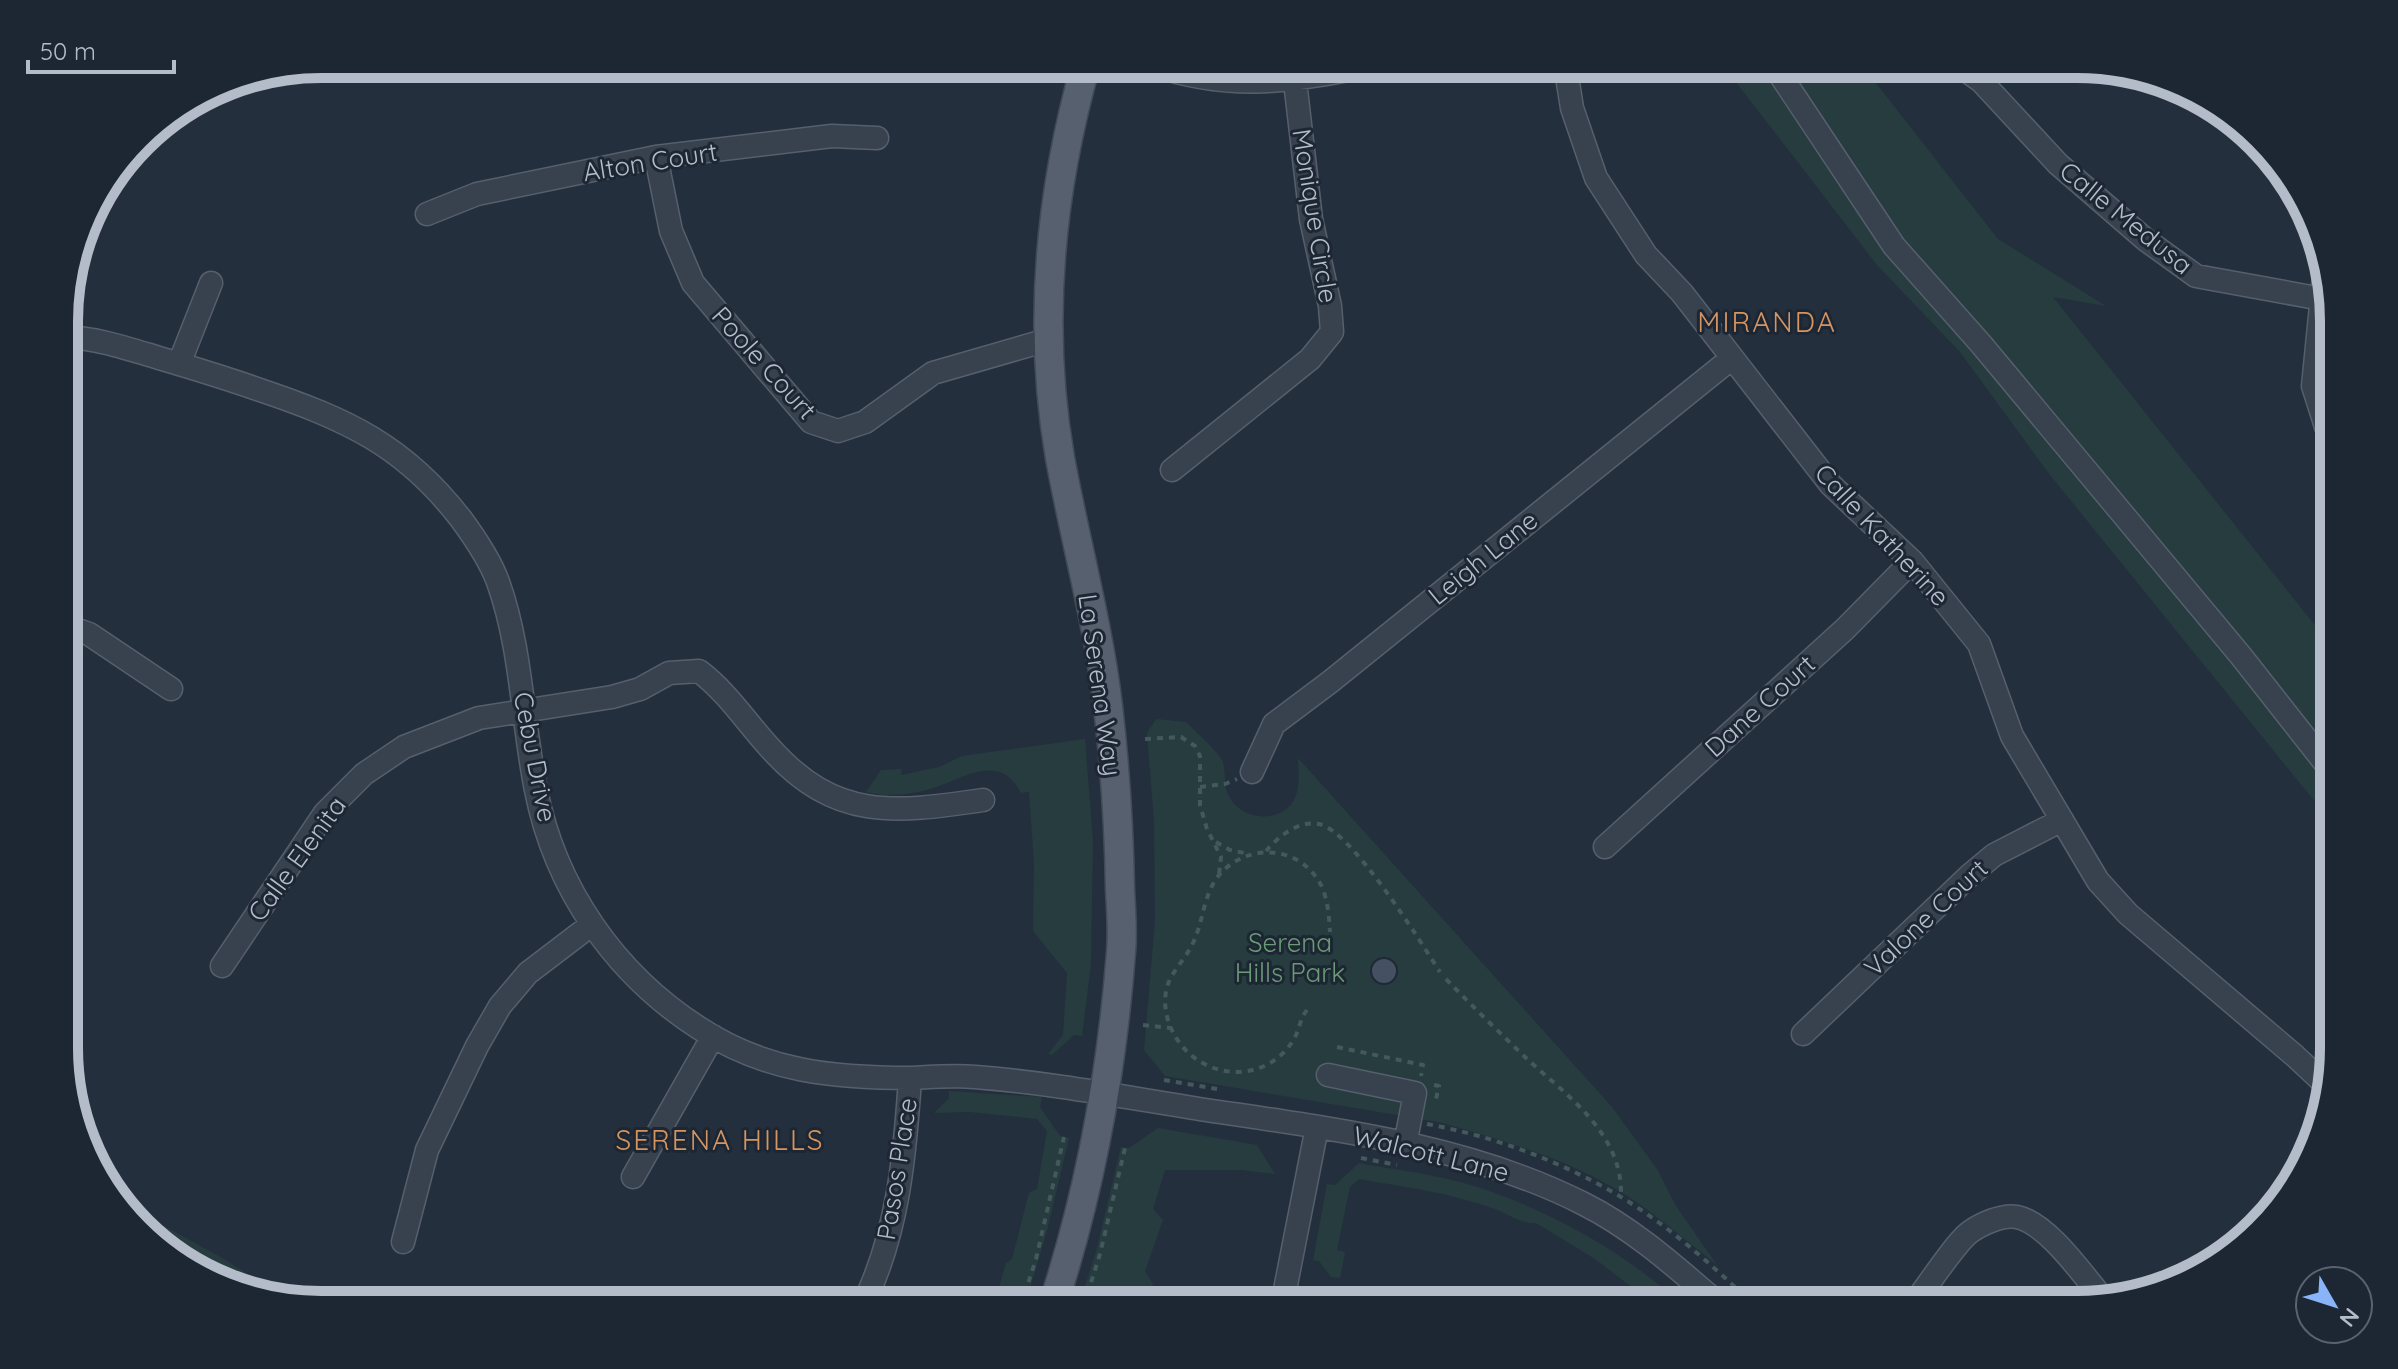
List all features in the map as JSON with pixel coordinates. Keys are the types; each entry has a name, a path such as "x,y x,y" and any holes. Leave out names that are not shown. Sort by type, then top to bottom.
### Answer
{"main road":[{"name":"La Serena Way","path":"1058,1291 1069,1255 1105,1094 1122,949 1119,828 1108,703 1060,454 1047,340 1059,185 1082,79"}],"street":[{"path":"1205,78 1255,83 1308,78"},
{"name":"Calle Katherine","path":"1567,78 1572,108 1596,178 1646,255 1682,293 1831,485 1912,561 1979,644 2012,736 2098,881 2128,914 2317,1077"},
{"path":"1782,78 1894,246 1981,344 2241,656 2319,755"},
{"name":"Calle Medusa","path":"1977,78 2058,164 2146,240 2196,276 2318,298"},
{"name":"Monique Circle","path":"1172,470 1310,359 1332,332 1330,306 1311,219 1295,81"},
{"name":"Alton Court","path":"427,214 477,194 656,157 832,136 877,138"},
{"name":"Poole Court","path":"656,157 671,231 693,283 811,422 838,431 865,422 933,373 1047,340"},
{"path":"179,364 211,283"},
{"name":"Cebu Drive","path":"78,339 123,347 324,412 372,437 413,465 446,500 474,536 497,578 515,652 536,794 555,852 591,925 611,952 653,993 713,1036 761,1060 803,1072 846,1077 969,1076 1105,1094"},
{"path":"2319,349 2313,386 2319,405"},
{"name":"Leigh Lane","path":"1252,772 1274,724 1732,358"},
{"name":"Dane Court","path":"1605,847 1845,629 1912,561"},
{"path":"78,630 89,634 171,689"},
{"name":"Calle Elenita","path":"222,966 325,813 364,774 404,747 479,718 612,697 640,689 669,673 699,671 719,687 770,749 805,783 845,802 883,810 983,800"},
{"name":"Valone Court","path":"1803,1034 1994,855 2062,820"},
{"path":"403,1242 427,1150 477,1046 500,1006 528,973 591,925"},
{"path":"633,1177 713,1036"},
{"path":"1328,1075 1415,1093 1406,1156"},
{"name":"Pasos Place","path":"869,1291 886,1249 899,1193 910,1078"},
{"name":"Walcott Lane","path":"1105,1094 1317,1127 1406,1156 1476,1162 1531,1179 1590,1207 1674,1265 1703,1290"},
{"path":"1285,1290 1317,1127"},
{"path":"1925,1290 1969,1233 1994,1220 2016,1216 2052,1240 2095,1290"}],"path":[{"path":"1145,739 1173,736 1191,742 1200,756 1200,805 1207,829 1221,857 1219,875"},
{"path":"1200,787 1225,784 1252,772"},
{"path":"1266,851 1274,841 1304,823 1322,824 1338,833 1404,918 1440,972"},
{"path":"1214,841 1230,850 1251,855"},
{"path":"1307,1010 1302,1015 1297,1035 1284,1054 1264,1067 1236,1072 1207,1066 1185,1051 1171,1028 1167,1012 1169,982 1195,940 1204,902 1219,875 1238,860 1251,855 1266,851 1293,857 1314,874 1328,906 1330,932"},
{"path":"1446,979 1532,1064 1574,1099 1593,1122 1620,1174 1620,1197"},
{"path":"1143,1025 1171,1028"},
{"path":"1026,1291 1064,1137"},
{"path":"1089,1291 1125,1148"},
{"path":"1361,1158 1406,1156"}],"green space":[{"path":"1733,78 1872,78 1998,239 2106,306 2053,297 2319,630 2319,807 2050,475 1960,352 1877,265"},
{"name":"Serena Hills Park","path":"1156,719 1186,722 1204,739 1223,761 1229,797 1240,809 1256,816 1272,816 1292,803 1298,789 1298,758 1612,1107 1657,1169 1676,1206 1717,1265 1652,1213 1607,1184 1561,1162 1512,1144 1438,1122 1165,1076 1144,1050 1155,921 1154,821 1147,733"},
{"path":"1085,739 1093,841 1091,964 1082,1036 1074,1035 1052,1055 1048,1054 1063,1035 1067,973 1033,931 1034,863 1029,792 1021,793 1003,773 984,771 912,793 884,795 866,792 881,770 902,769 901,775 939,767 962,756"},
{"path":"949,1091 1042,1097 1040,1107 1060,1136 1069,1138 1029,1291 998,1291 1006,1263 1012,1259 1029,1193 1037,1189 1047,1131 1037,1119 970,1112 934,1113 949,1098"},
{"path":"1158,1128 1257,1145 1275,1174 1241,1170 1165,1170 1153,1209 1163,1220 1145,1271 1153,1284 1150,1291 1084,1291 1121,1147 1129,1148"},
{"path":"1359,1163 1420,1173 1485,1190 1516,1201 1576,1230 1633,1265 1664,1290 1636,1290 1595,1259 1536,1223 1462,1199 1359,1179 1350,1187 1337,1250 1345,1252 1340,1278 1331,1277 1319,1261 1313,1260 1327,1184 1335,1185"},
{"path":"146,1216 263,1284 228,1273 199,1258 173,1241"}],"building":[{"path":"1384,958 1393,962 1397,971 1393,980 1384,984 1375,980 1371,971 1375,962"}],"district":[{"name":"MIRANDA","path":"1767,322"},
{"name":"SERENA HILLS","path":"720,1140"}]}
